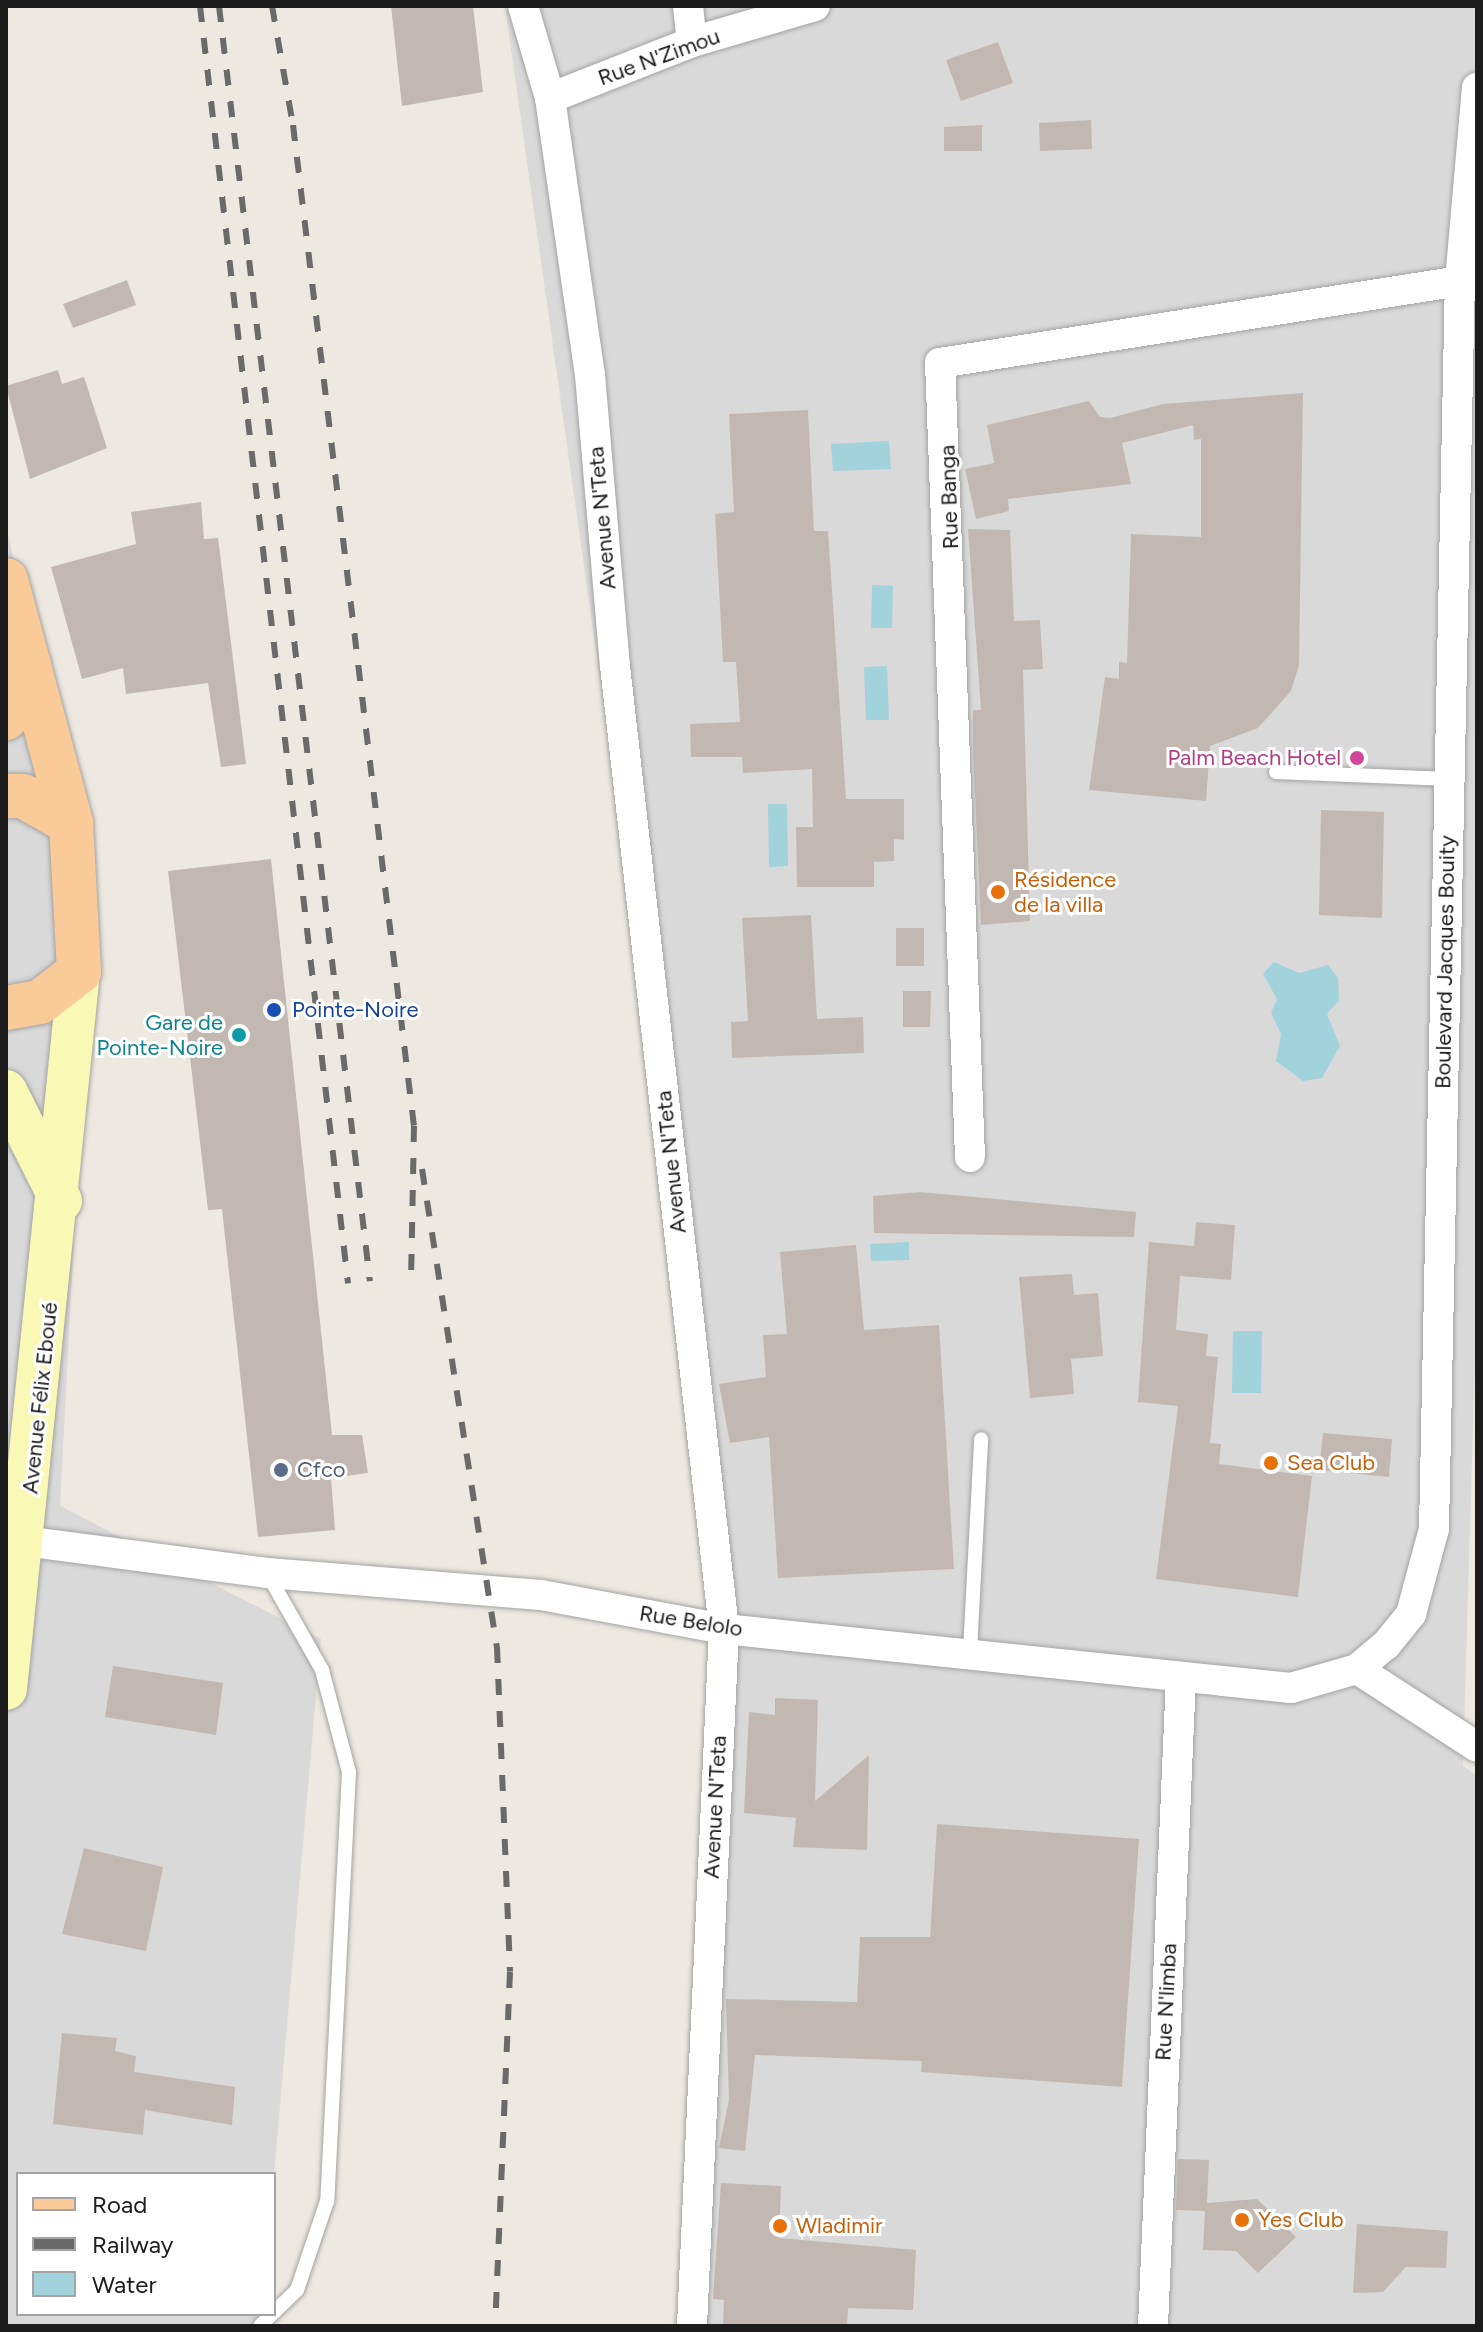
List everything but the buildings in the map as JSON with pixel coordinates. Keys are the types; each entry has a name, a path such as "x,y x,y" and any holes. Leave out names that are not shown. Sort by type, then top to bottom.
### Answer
{"main road":[{"path":"6,580 71,823 79,972 40,1002 6,1008"},
{"path":"6,718 29,665"},
{"path":"6,796 23,796 71,823"}],"street":[{"name":"Avenue N'Teta","path":"523,6 550,98 590,375 615,666 724,1629 692,2326"},
{"path":"688,6 692,42"},
{"name":"Rue N'Zimou","path":"550,98 692,42 815,6"},
{"name":"Boulevard Jacques Bouity","path":"1357,1669 1411,1614 1434,1529 1460,281 1477,88"},
{"name":"Rue Banga","path":"970,1157 940,363 1460,281"},
{"name":"Avenue Félix Eboué","path":"6,1689 24,1541 21,1436 61,1203 79,972"},
{"path":"6,1091 61,1203"},
{"name":"Rue Belolo","path":"24,1541 267,1573 541,1595 724,1629 970,1652 1291,1688 1357,1669"},
{"path":"1357,1669 1477,1747"},
{"name":"Rue N'limba","path":"1153,2326 1181,1677"}],"lane":[{"path":"1276,772 1449,779"},
{"path":"970,1652 981,1439"},
{"path":"267,1573 322,1670 349,1772 327,2201 297,2290 276,2310"}],"shaded area":[{"path":"505,6 1477,6 1477,1290 1463,1765 1477,1777 1477,2326 688,2326 727,1580"},
{"path":"6,523 90,932 60,1506 321,1639 274,2172 16,2172 16,2316 262,2316 261,2326 6,2326"}],"water":[{"path":"889,441 891,469 833,471 831,444"},
{"path":"872,585 893,586 892,628 871,628"},
{"path":"887,666 889,720 866,720 864,667"},
{"path":"768,804 787,804 788,866 769,867"},
{"path":"1274,962 1299,973 1328,965 1338,978 1339,1000 1327,1014 1340,1046 1322,1078 1303,1081 1276,1061 1281,1034 1271,1013 1277,999 1263,974"},
{"path":"909,1242 909,1260 871,1261 870,1244"},
{"path":"1233,1331 1262,1331 1261,1393 1232,1393"}],"railway":[{"path":"200,6 348,1283"},
{"path":"219,6 370,1281"},
{"path":"272,6 293,125 414,1126 411,1281"},
{"path":"422,1169 497,1647 510,1972 495,2326"}],"place":[{"name":"Palm Beach Hotel","path":"1357,758"},
{"name":"Résidence de la villa","path":"998,892"},
{"name":"Pointe-Noire","path":"274,1010"},
{"name":"Gare de Pointe-Noire","path":"239,1035"},
{"name":"Sea Club","path":"1271,1463"},
{"name":"Cfco","path":"281,1470"},
{"name":"Yes Club","path":"1242,2220"},
{"name":"Wladimir","path":"780,2226"}]}
